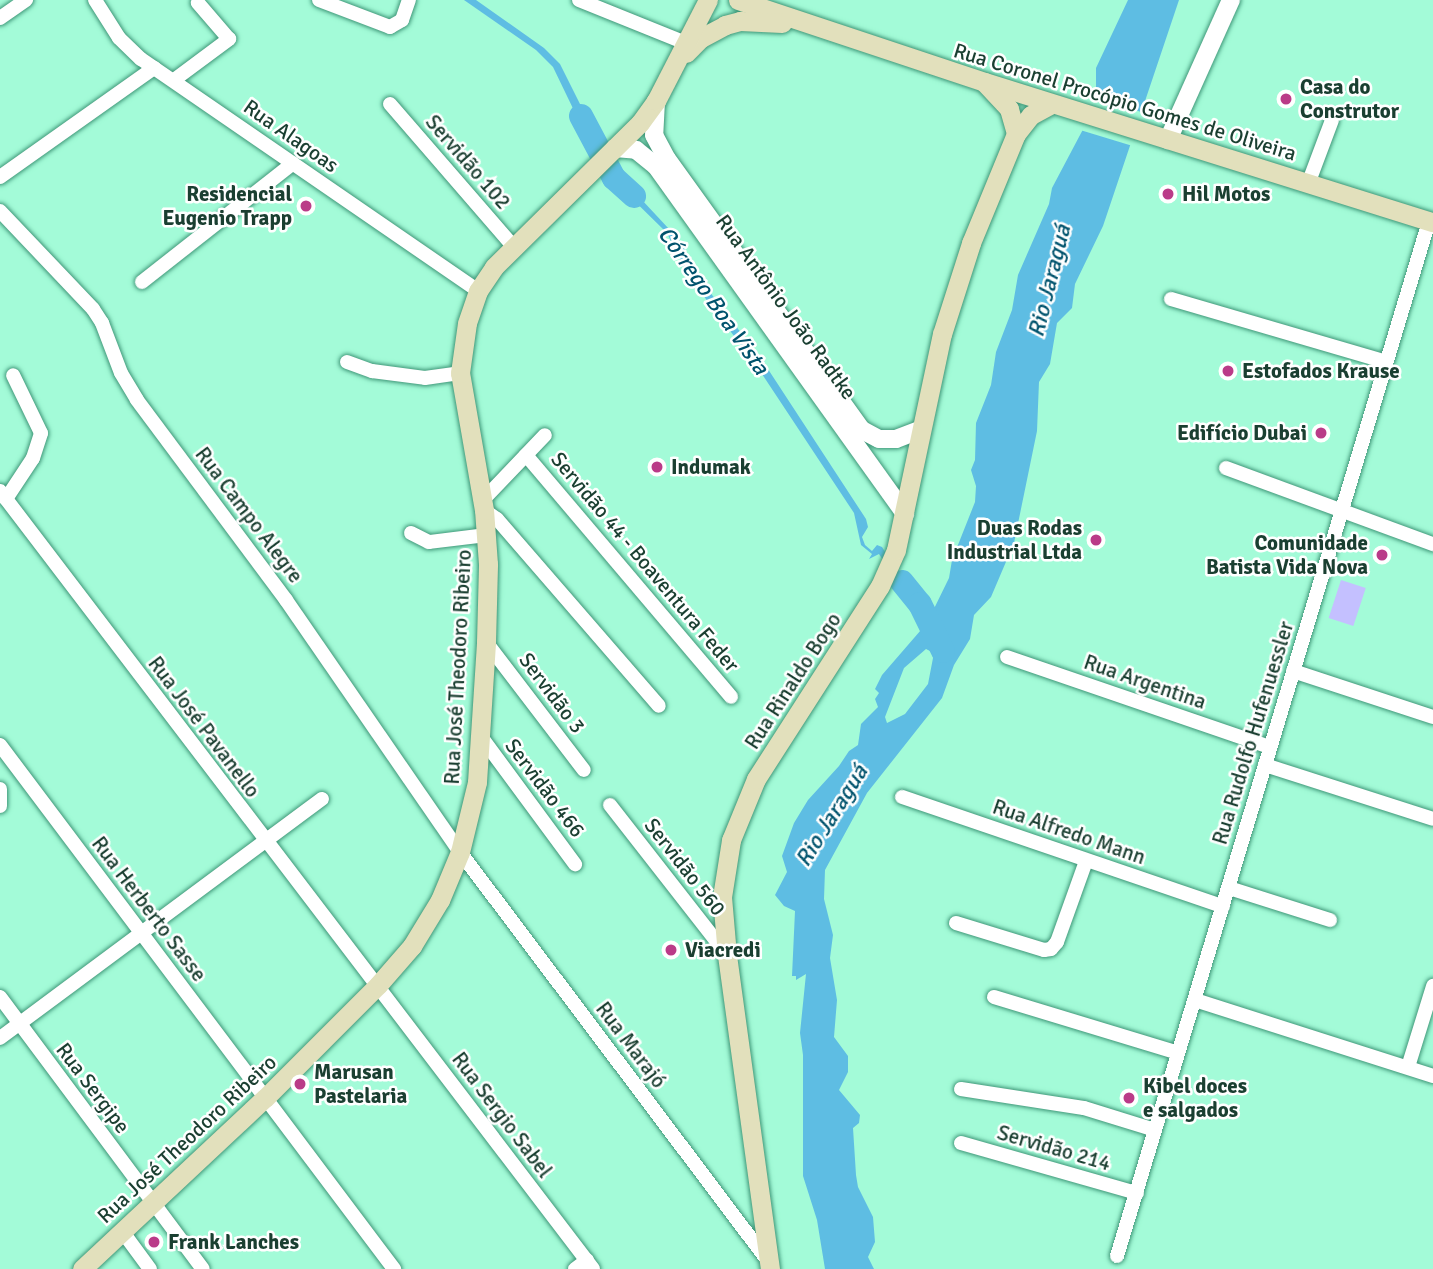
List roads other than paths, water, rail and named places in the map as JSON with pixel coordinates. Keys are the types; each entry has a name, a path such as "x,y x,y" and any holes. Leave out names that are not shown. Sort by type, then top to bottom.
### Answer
{"main road":[{"name":"Rua Coronel Procópio Gomes de Oliveira","path":"738,0 765,6 804,24 1059,106 1432,221"},
{"name":"Rua José Theodoro Ribeiro","path":"82,1269 265,1098 378,985 412,946 440,900 460,852 477,782 486,642 486,535 460,373 467,323 478,291 494,267 609,154 656,101 710,1"},
{"name":"Rua Coronel Procópio Gomes de Oliveira","path":"673,69 701,38 724,25 759,21 804,24"},
{"path":"985,82 1009,109 1016,134"},
{"name":"Rua Rinaldo Bogo","path":"769,1266 727,955 722,897 724,868 741,812 756,779 880,586 896,550 942,334 967,256 1016,134 1031,115 1059,106"}],"street":[{"path":"0,18 26,0"},
{"name":"Rua Alagoas","path":"94,0 127,47 154,68 478,291"},
{"path":"319,0 390,27 402,20 409,0"},
{"path":"579,0 686,43"},
{"path":"1159,137 1231,0"},
{"path":"174,80 229,39 198,4"},
{"path":"0,177 154,68"},
{"name":"Rua Antônio João Radtke","path":"656,101 654,135 667,159 862,430 878,439 897,439 920,430"},
{"name":"Servidão 102","path":"390,104 514,247"},
{"path":"1308,184 1332,120"},
{"name":"Rua Antônio João Radtke","path":"609,154 636,150 656,166 905,514"},
{"path":"142,282 293,163"},
{"name":"Rua Campo Alegre","path":"0,211 93,309 102,323 121,373 137,400 286,600 460,852"},
{"name":"Rua Rudolfo Hufenuessler","path":"1117,1256 1385,362 1432,221"},
{"path":"1171,299 1385,362"},
{"path":"347,362 372,371 425,378 460,373"},
{"path":"3,495 33,458 41,433 13,375"},
{"path":"545,435 483,506 659,706"},
{"name":"Servidão 44 - Boaventura Feder","path":"526,455 731,697"},
{"path":"1226,468 1433,544"},
{"name":"Rua José Pavanello","path":"3,495 362,970 378,985"},
{"path":"411,533 429,542 486,535"},
{"name":"Servidão 3","path":"486,642 584,770"},
{"name":"Rua Argentina","path":"1007,657 1270,747"},
{"path":"1293,671 1433,717"},
{"name":"Servidão 466","path":"481,738 575,864"},
{"name":"Rua Herberto Sasse","path":"0,745 394,1269"},
{"path":"1265,765 1433,819"},
{"path":"0,789 0,806"},
{"name":"Rua Alfredo Mann","path":"902,797 1223,906"},
{"path":"0,1038 322,799"},
{"name":"Servidão 560","path":"610,805 727,955"},
{"name":"Rua Marajó","path":"460,852 769,1266"},
{"path":"956,923 1044,950 1051,949 1057,942 1086,861"},
{"path":"1229,888 1330,920"},
{"name":"Rua Sergio Sabel","path":"378,985 585,1266"},
{"path":"1408,1067 1433,986"},
{"name":"Rua Sergipe","path":"0,997 203,1269"},
{"path":"994,997 1178,1053"},
{"path":"1195,1000 1433,1076"},
{"path":"961,1089 1084,1108 1155,1130"},
{"name":"Servidão 214","path":"961,1143 1137,1193"},
{"path":"122,1231 150,1269"}],"water":[{"path":"464,0 476,0 544,48 560,64 600,144 593,150 553,67 536,50"},
{"name":"Rio Jaraguá","path":"1128,0 1179,0 1103,226 1075,284 1072,308 1057,323 1050,364 1039,382 1037,431 1014,543 991,597 974,615 970,639 954,665 942,698 867,793 825,870 824,899 833,935 830,958 837,1000 834,1037 848,1056 848,1072 839,1090 860,1115 859,1123 853,1128 856,1175 858,1187 873,1217 875,1242 868,1257 874,1269 825,1269 817,1220 803,1176 803,1055 800,1033 806,974 796,980 796,976 792,976 795,911 784,906 775,895 787,872 782,856 794,823 808,800 849,751 858,745 861,724 878,707 875,699 879,693 875,689 882,675 927,623 949,578 952,560 975,502 976,486 971,470 975,460 976,423 991,385 996,352 1012,310 1018,275 1049,204 1052,188 1089,118 1096,96 1096,68","holes":["926,649 932,652 928,684 905,714 887,723 885,717 904,668"]},
{"path":"614,170 683,244 690,266 764,363 866,519 868,527 862,537 865,545 872,551 877,545 882,547 903,580 900,586 879,554 869,559 872,554 861,545 854,513 756,365 687,274 667,233 608,175"}],"waterway":[{"name":"Córrego Boa Vista","path":"581,116 614,178 634,196"},
{"name":"Córrego Boa Vista","path":"902,582 920,604 943,651"}],"place":[{"name":"Casa do Construtor","path":"1286,99"},
{"name":"Hil Motos","path":"1168,194"},
{"name":"Residencial Eugenio Trapp","path":"306,206"},
{"name":"Estofados Krause","path":"1228,371"},
{"name":"Edifício Dubai","path":"1321,433"},
{"name":"Indumak","path":"657,467"},
{"name":"Duas Rodas Industrial Ltda","path":"1096,540"},
{"name":"Comunidade Batista Vida Nova","path":"1382,555"},
{"name":"Viacredi","path":"671,950"},
{"name":"Marusan Pastelaria","path":"300,1084"},
{"name":"Kibel doces e salgados","path":"1129,1098"},
{"name":"Frank Lanches","path":"154,1242"}]}
